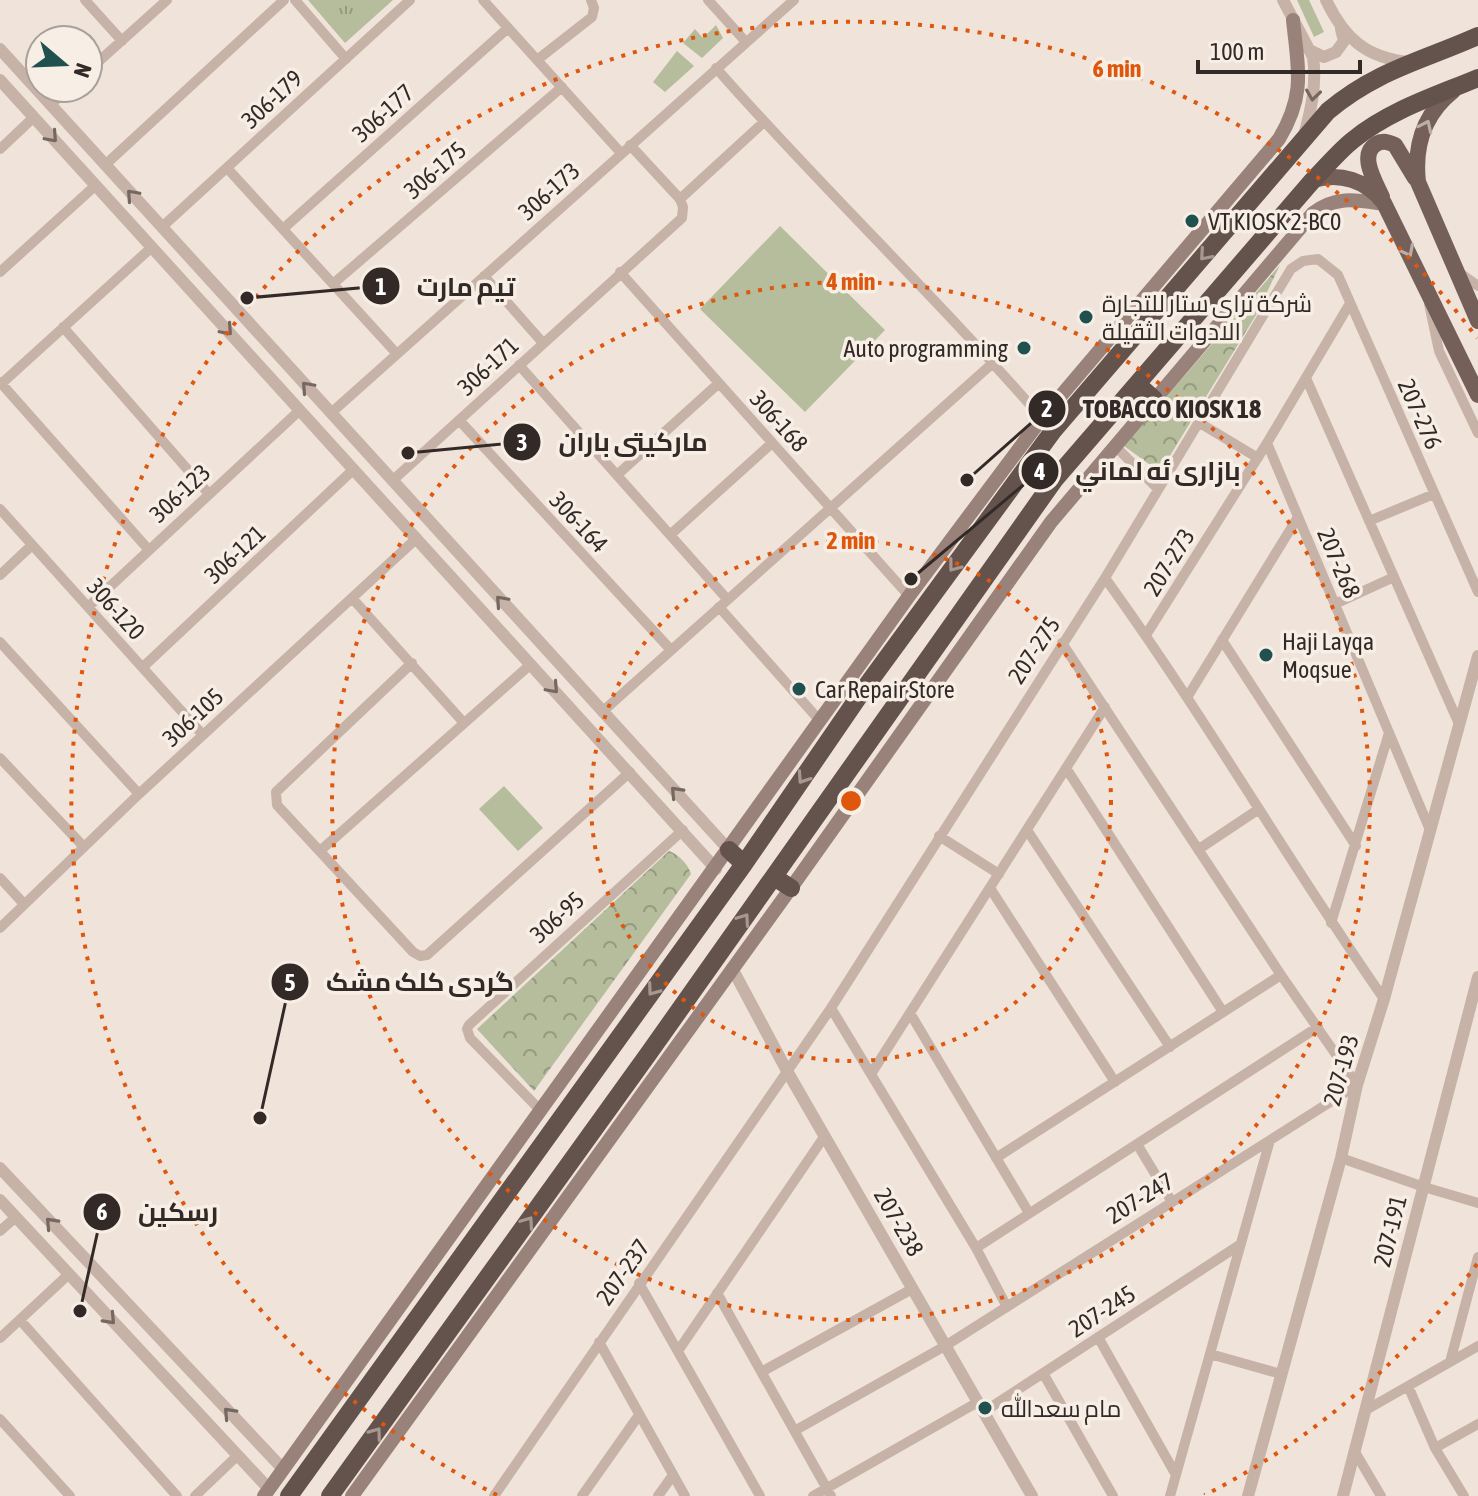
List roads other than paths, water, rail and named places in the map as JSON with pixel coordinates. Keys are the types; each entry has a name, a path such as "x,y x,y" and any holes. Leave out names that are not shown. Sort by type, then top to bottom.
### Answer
{"highway":[{"path":"289,1496 744,864 915,603 1047,425 1272,162 1303,139 1328,111 1352,91 1409,62 1478,36"},
{"path":"330,1496 425,1381 502,1274 612,1103 1055,479 1313,180 1351,141 1407,106 1471,81"},
{"path":"1137,384 1154,399"},
{"path":"729,850 744,864"},
{"path":"716,869 732,880"},
{"path":"774,877 791,888"},
{"path":"621,1034 619,1048 626,1057 639,1059 649,1053"},
{"path":"586,1084 597,1079 607,1081 614,1093 612,1103"},
{"path":"395,1313 412,1325"}],"main road":[{"path":"1272,162 1297,102 1299,80 1293,20"},
{"path":"1418,182 1417,158 1421,133 1438,105 1471,81"},
{"path":"1478,321 1418,182 1395,145 1384,142 1374,146 1368,155 1368,164 1384,203 1478,395"},
{"path":"1313,180 1334,177 1356,181 1369,187 1384,203"},
{"path":"502,1274 791,888 1051,522 1114,445 1313,213 1339,199 1384,203"},
{"path":"266,1492 820,721 915,603"},
{"path":"352,1496 425,1381"}],"street":[{"path":"85,0 122,41"},
{"path":"104,57 167,0"},
{"path":"105,165 284,0"},
{"path":"295,0 346,59"},
{"name":"306-179","path":"162,227 410,0"},
{"path":"483,0 562,87 680,199 764,122"},
{"path":"537,60 592,17 594,8 591,0"},
{"path":"708,0 746,42"},
{"name":"306-173","path":"331,413 794,0"},
{"path":"1283,0 1309,50 1314,67 1315,87 1303,139"},
{"path":"1309,50 1320,56 1334,54 1343,44 1341,28 1326,0"},
{"name":"306-177","path":"284,228 508,28"},
{"path":"1341,28 1373,53 1409,62"},
{"path":"0,49 729,850"},
{"path":"716,68 994,362 1047,425"},
{"path":"0,80 716,869"},
{"name":"306-175","path":"334,283 562,87"},
{"path":"0,149 34,117"},
{"path":"227,168 397,354"},
{"path":"0,272 96,185"},
{"name":"306-171","path":"392,481 682,218 680,199"},
{"path":"148,549 0,383 152,247"},
{"name":"207-276","path":"1318,259 1338,275 1478,592"},
{"name":"207-275","path":"787,1071 831,1008 1105,578 1291,269 1303,261 1318,259"},
{"path":"1454,268 1478,286"},
{"name":"306-168","path":"620,272 915,603"},
{"path":"484,276 543,343"},
{"path":"1428,290 1439,351 1478,433"},
{"name":"207-273","path":"1146,635 1258,458 1349,305"},
{"path":"63,327 209,494"},
{"path":"602,712 994,362"},
{"path":"270,377 285,363"},
{"path":"519,365 670,535 820,721"},
{"path":"1306,378 1459,724"},
{"path":"617,475 719,383"},
{"name":"306-123","path":"88,607 300,410"},
{"name":"306-164","path":"459,420 671,650"},
{"path":"1198,422 1258,458"},
{"path":"670,535 772,443"},
{"name":"207-268","path":"1267,443 1430,830"},
{"path":"1114,445 1157,488"},
{"name":"306-121","path":"143,667 354,469"},
{"path":"1369,521 1434,494"},
{"name":"306-120","path":"0,509 203,735"},
{"path":"1188,696 1298,517"},
{"name":"306-105","path":"0,928 139,794 417,538"},
{"path":"0,575 32,545"},
{"path":"1335,604 1394,577"},
{"path":"1105,578 1188,696 1331,923 1384,999"},
{"path":"352,598 464,723"},
{"path":"1222,640 1356,846"},
{"path":"0,642 139,794"},
{"path":"1062,643 1357,1085"},
{"name":"207-193","path":"1248,1496 1341,1158 1357,1085 1384,999 1478,656"},
{"path":"412,663 276,792 277,805 420,956 427,955 630,772"},
{"path":"321,850 531,664"},
{"path":"871,1074 1105,707"},
{"path":"1331,923 1389,733"},
{"path":"0,758 84,847"},
{"path":"1066,768 1223,1012"},
{"path":"1199,849 1259,809"},
{"name":"306-95","path":"541,1111 470,1038 467,1029 473,1020 683,830"},
{"path":"1027,830 1170,1047"},
{"path":"939,836 999,874"},
{"path":"0,878 24,904"},
{"path":"990,888 1115,1082"},
{"name":"207-238","path":"732,968 824,1137 1032,1496"},
{"path":"996,1158 1281,975"},
{"name":"207-191","path":"1343,1496 1478,977"},
{"path":"831,1008 976,1248 1007,1307"},
{"path":"910,1013 1029,1213"},
{"path":"976,1248 1318,1027"},
{"name":"207-237","path":"494,1496 787,1071"},
{"name":"207-247","path":"796,1430 945,1346 1357,1085"},
{"path":"678,1351 824,1137"},
{"path":"1170,1496 1270,1140"},
{"path":"1137,1144 1172,1202"},
{"path":"1341,1158 1478,1203"},
{"path":"0,1168 283,1469"},
{"path":"0,1200 237,1456 266,1492"},
{"path":"0,1231 16,1217"},
{"name":"207-245","path":"813,1496 829,1492 1043,1373 1241,1244"},
{"path":"1450,1362 1478,1257"},
{"path":"0,1338 69,1274"},
{"path":"639,1283 760,1496"},
{"path":"763,1371 912,1289"},
{"path":"717,1293 829,1492"},
{"path":"20,1320 177,1496"},
{"path":"1098,1337 1176,1475"},
{"path":"599,1342 685,1496"},
{"path":"1366,1410 1478,1346"},
{"path":"1210,1354 1281,1374"},
{"path":"1043,1373 1113,1496"},
{"path":"1408,1386 1435,1448 1464,1496"},
{"path":"582,1496 639,1415"},
{"path":"0,1419 70,1496"},
{"path":"1435,1448 1478,1424"},
{"path":"247,1467 256,1471 265,1468 267,1459 264,1451"},
{"path":"1355,1452 1381,1496"},
{"path":"195,1496 237,1456"},
{"path":"658,1496 673,1475"}],"place":[{"name":"VT KIOSK 2-BC0","path":"1192,221"},
{"name":"تيم مارت","path":"247,298"},
{"name":"شركة ترای ستار للتجارة الادوات الثقيلة","path":"1086,317"},
{"name":"Auto programming","path":"1024,348"},
{"name":"ماركيتى باران","path":"408,453"},
{"name":"TOBACCO KIOSK 18","path":"967,480"},
{"name":"بازارى ئه لماني","path":"911,579"},
{"name":"Haji Layqa Moqsue","path":"1266,655"},
{"name":"Car Repair Store","path":"799,689"},
{"name":"گردی کلک مشک","path":"260,1118"},
{"name":"رسکین","path":"80,1311"},
{"name":"مام سعدالله","path":"985,1408"}]}
